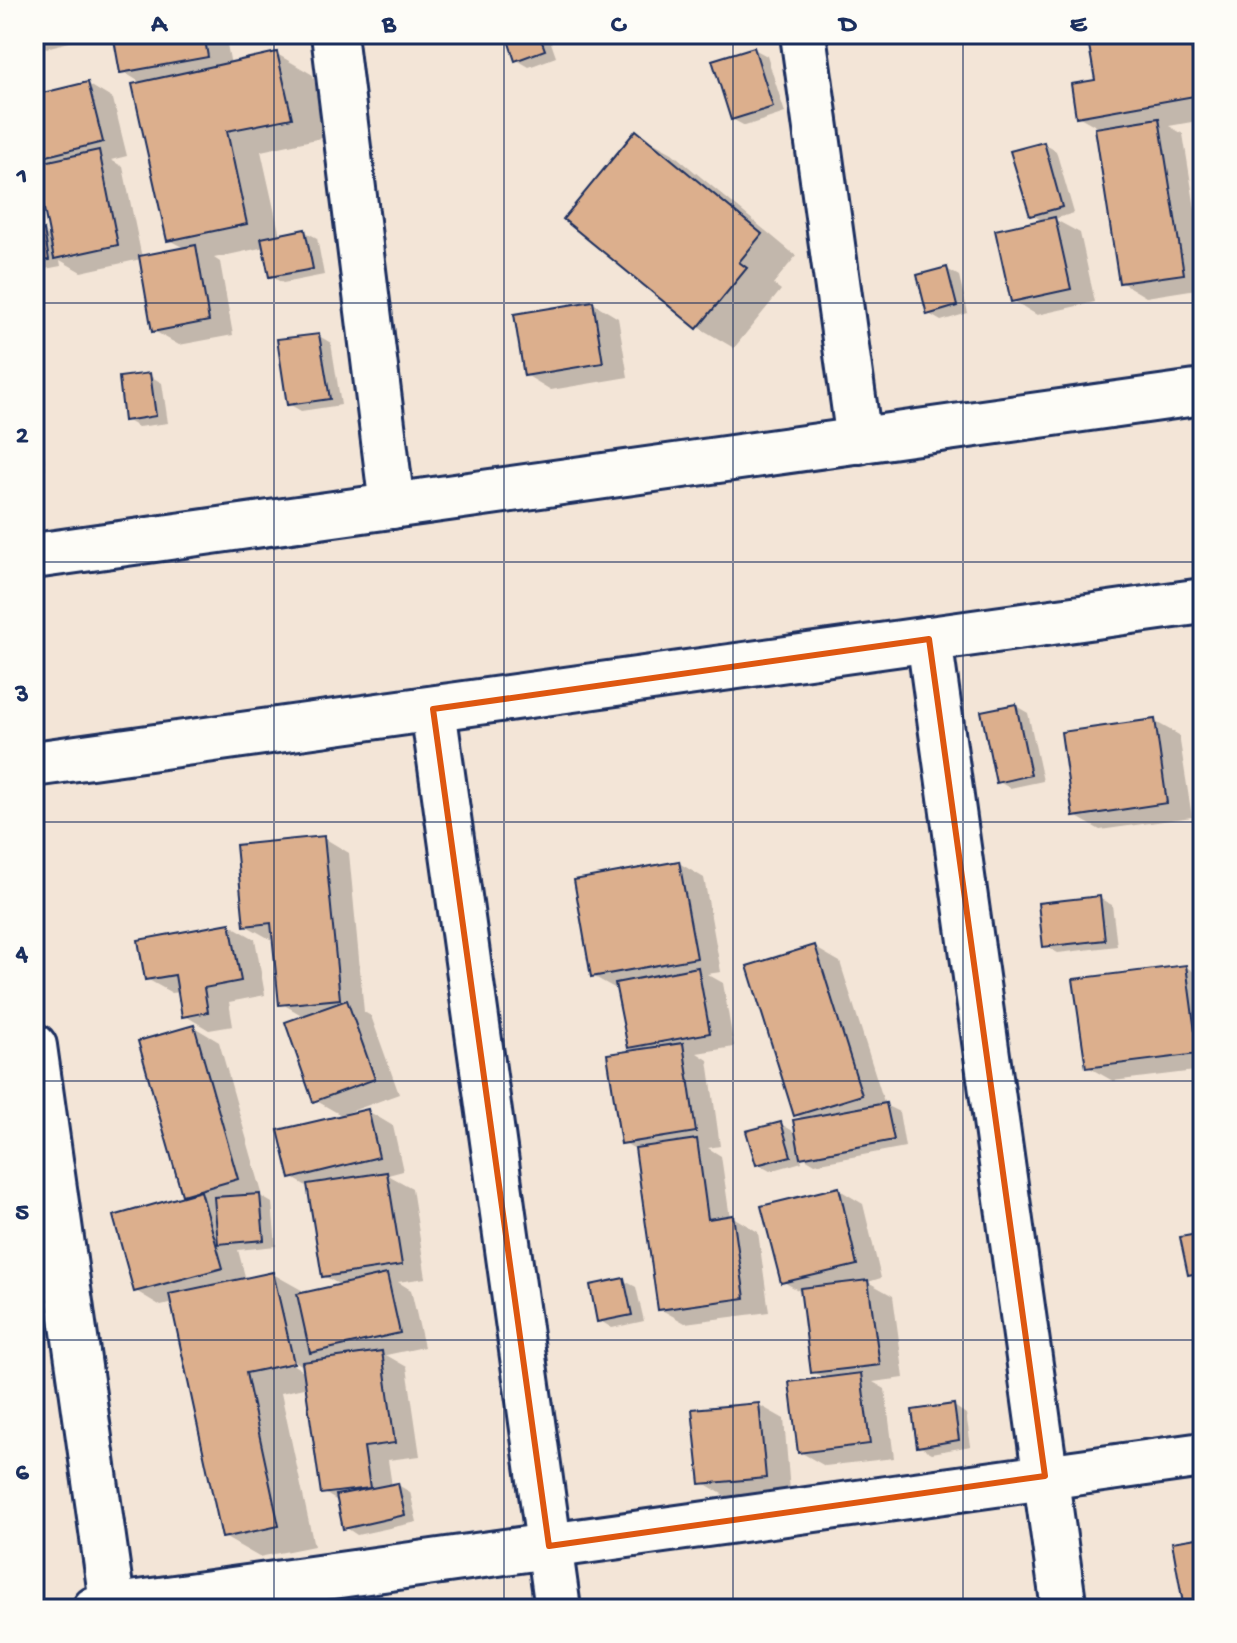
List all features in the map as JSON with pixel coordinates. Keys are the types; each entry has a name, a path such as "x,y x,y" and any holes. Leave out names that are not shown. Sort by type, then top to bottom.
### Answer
{"street":[{"path":"334,34 392,506"},
{"path":"803,34 859,441"},
{"path":"34,556 1203,392"},
{"path":"34,764 1203,601"},
{"path":"929,639 1064,1609"},
{"path":"433,709 558,1609"},
{"path":"34,1046 107,1608 1203,1455"}],"highlighted area":[{"path":"929,639 1045,1476 549,1546 433,709"}],"building":[{"path":"113,34 204,34 208,57 120,73"},
{"path":"506,34 539,34 545,50 515,61"},
{"path":"1087,34 1189,34 1200,95 1076,117 1071,84 1095,80"},
{"path":"754,47 773,107 731,120 712,60"},
{"path":"277,52 292,118 227,131 247,224 167,241 132,84"},
{"path":"88,82 103,142 39,158 34,138 34,95"},
{"path":"1159,118 1184,274 1119,283 1095,128"},
{"path":"636,130 762,234 739,262 747,268 697,329 563,219"},
{"path":"1044,142 1062,207 1030,216 1010,151"},
{"path":"99,150 118,245 54,259 35,164"},
{"path":"1055,217 1071,289 1011,302 995,230"},
{"path":"305,229 313,269 269,277 261,238"},
{"path":"44,230 49,260 34,262 34,232"},
{"path":"196,245 209,321 152,332 139,256"},
{"path":"947,267 957,306 927,315 917,275"},
{"path":"593,301 603,363 524,376 514,314"},
{"path":"319,334 330,399 287,405 277,339"},
{"path":"150,373 156,416 124,421 119,377"},
{"path":"1016,704 1031,775 996,783 981,711"},
{"path":"1155,719 1167,803 1073,817 1061,732"},
{"path":"324,836 340,999 279,1005 271,923 244,926 236,845"},
{"path":"679,861 697,958 591,977 574,880"},
{"path":"1100,896 1105,940 1043,947 1038,903"},
{"path":"230,923 241,981 204,988 208,1012 182,1017 175,975 145,980 138,940"},
{"path":"815,945 862,1095 794,1116 747,966"},
{"path":"1186,965 1198,1054 1086,1068 1073,979"},
{"path":"698,967 710,1033 628,1048 615,983"},
{"path":"347,1000 375,1079 313,1102 285,1022"},
{"path":"194,1025 238,1179 182,1195 138,1041"},
{"path":"683,1043 696,1132 621,1144 607,1054"},
{"path":"886,1103 894,1140 800,1158 793,1120"},
{"path":"368,1109 379,1157 290,1179 278,1130"},
{"path":"781,1122 791,1156 756,1165 746,1131"},
{"path":"697,1139 708,1219 733,1215 745,1298 658,1310 635,1148"},
{"path":"387,1172 402,1265 322,1277 307,1184"},
{"path":"839,1187 857,1265 781,1283 761,1206"},
{"path":"201,1191 223,1268 134,1292 113,1216"},
{"path":"260,1194 264,1240 218,1244 214,1197"},
{"path":"1203,1233 1203,1272 1188,1275 1180,1237"},
{"path":"273,1272 294,1363 246,1373 279,1526 222,1538 169,1294"},
{"path":"387,1274 400,1333 310,1353 297,1294"},
{"path":"624,1278 632,1315 597,1322 590,1285"},
{"path":"868,1280 880,1365 811,1373 800,1288"},
{"path":"382,1351 395,1443 364,1447 370,1488 321,1494 302,1362"},
{"path":"861,1373 870,1444 798,1453 789,1382"},
{"path":"759,1403 766,1478 700,1484 692,1409"},
{"path":"954,1404 959,1440 917,1447 912,1410"},
{"path":"398,1483 405,1515 343,1529 336,1495"},
{"path":"1203,1537 1203,1609 1184,1609 1172,1542"}]}
